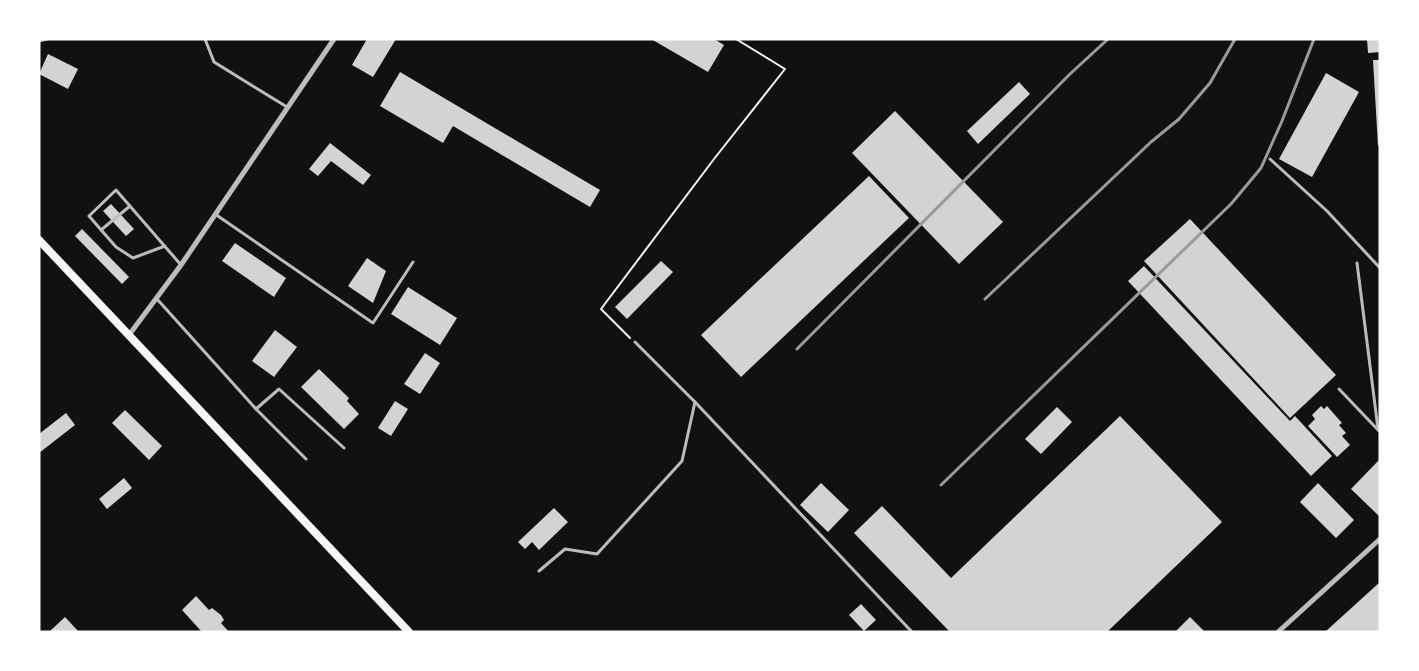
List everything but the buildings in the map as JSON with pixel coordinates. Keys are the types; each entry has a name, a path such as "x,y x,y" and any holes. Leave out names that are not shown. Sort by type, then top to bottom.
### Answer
{"main road":[{"path":"39,240 408,632"}],"street":[{"path":"129,335 181,265 334,39"},
{"path":"1278,632 1380,539"}],"lane":[{"path":"39,41 47,39"},
{"path":"205,39 214,62 287,107"},
{"path":"1270,159 1328,211 1380,268"},
{"path":"165,246 133,258 116,247 89,216 116,190 165,246 181,265"},
{"path":"101,231 130,206"},
{"path":"215,214 373,323 414,262"},
{"path":"1357,262 1379,431"},
{"path":"157,299 256,409 306,459"},
{"path":"634,342 912,632"},
{"path":"256,409 279,389 344,448"},
{"path":"1339,389 1379,431"},
{"path":"539,571 566,549 597,554 667,478 682,460 694,402"}],"path":[{"path":"634,342 601,309 785,69 736,39"}],"railway":[{"path":"797,349 1070,74 1108,39"},
{"path":"985,299 1151,142 1179,119 1210,83 1235,39"},
{"path":"941,485 1231,204 1261,168 1314,39"}]}
